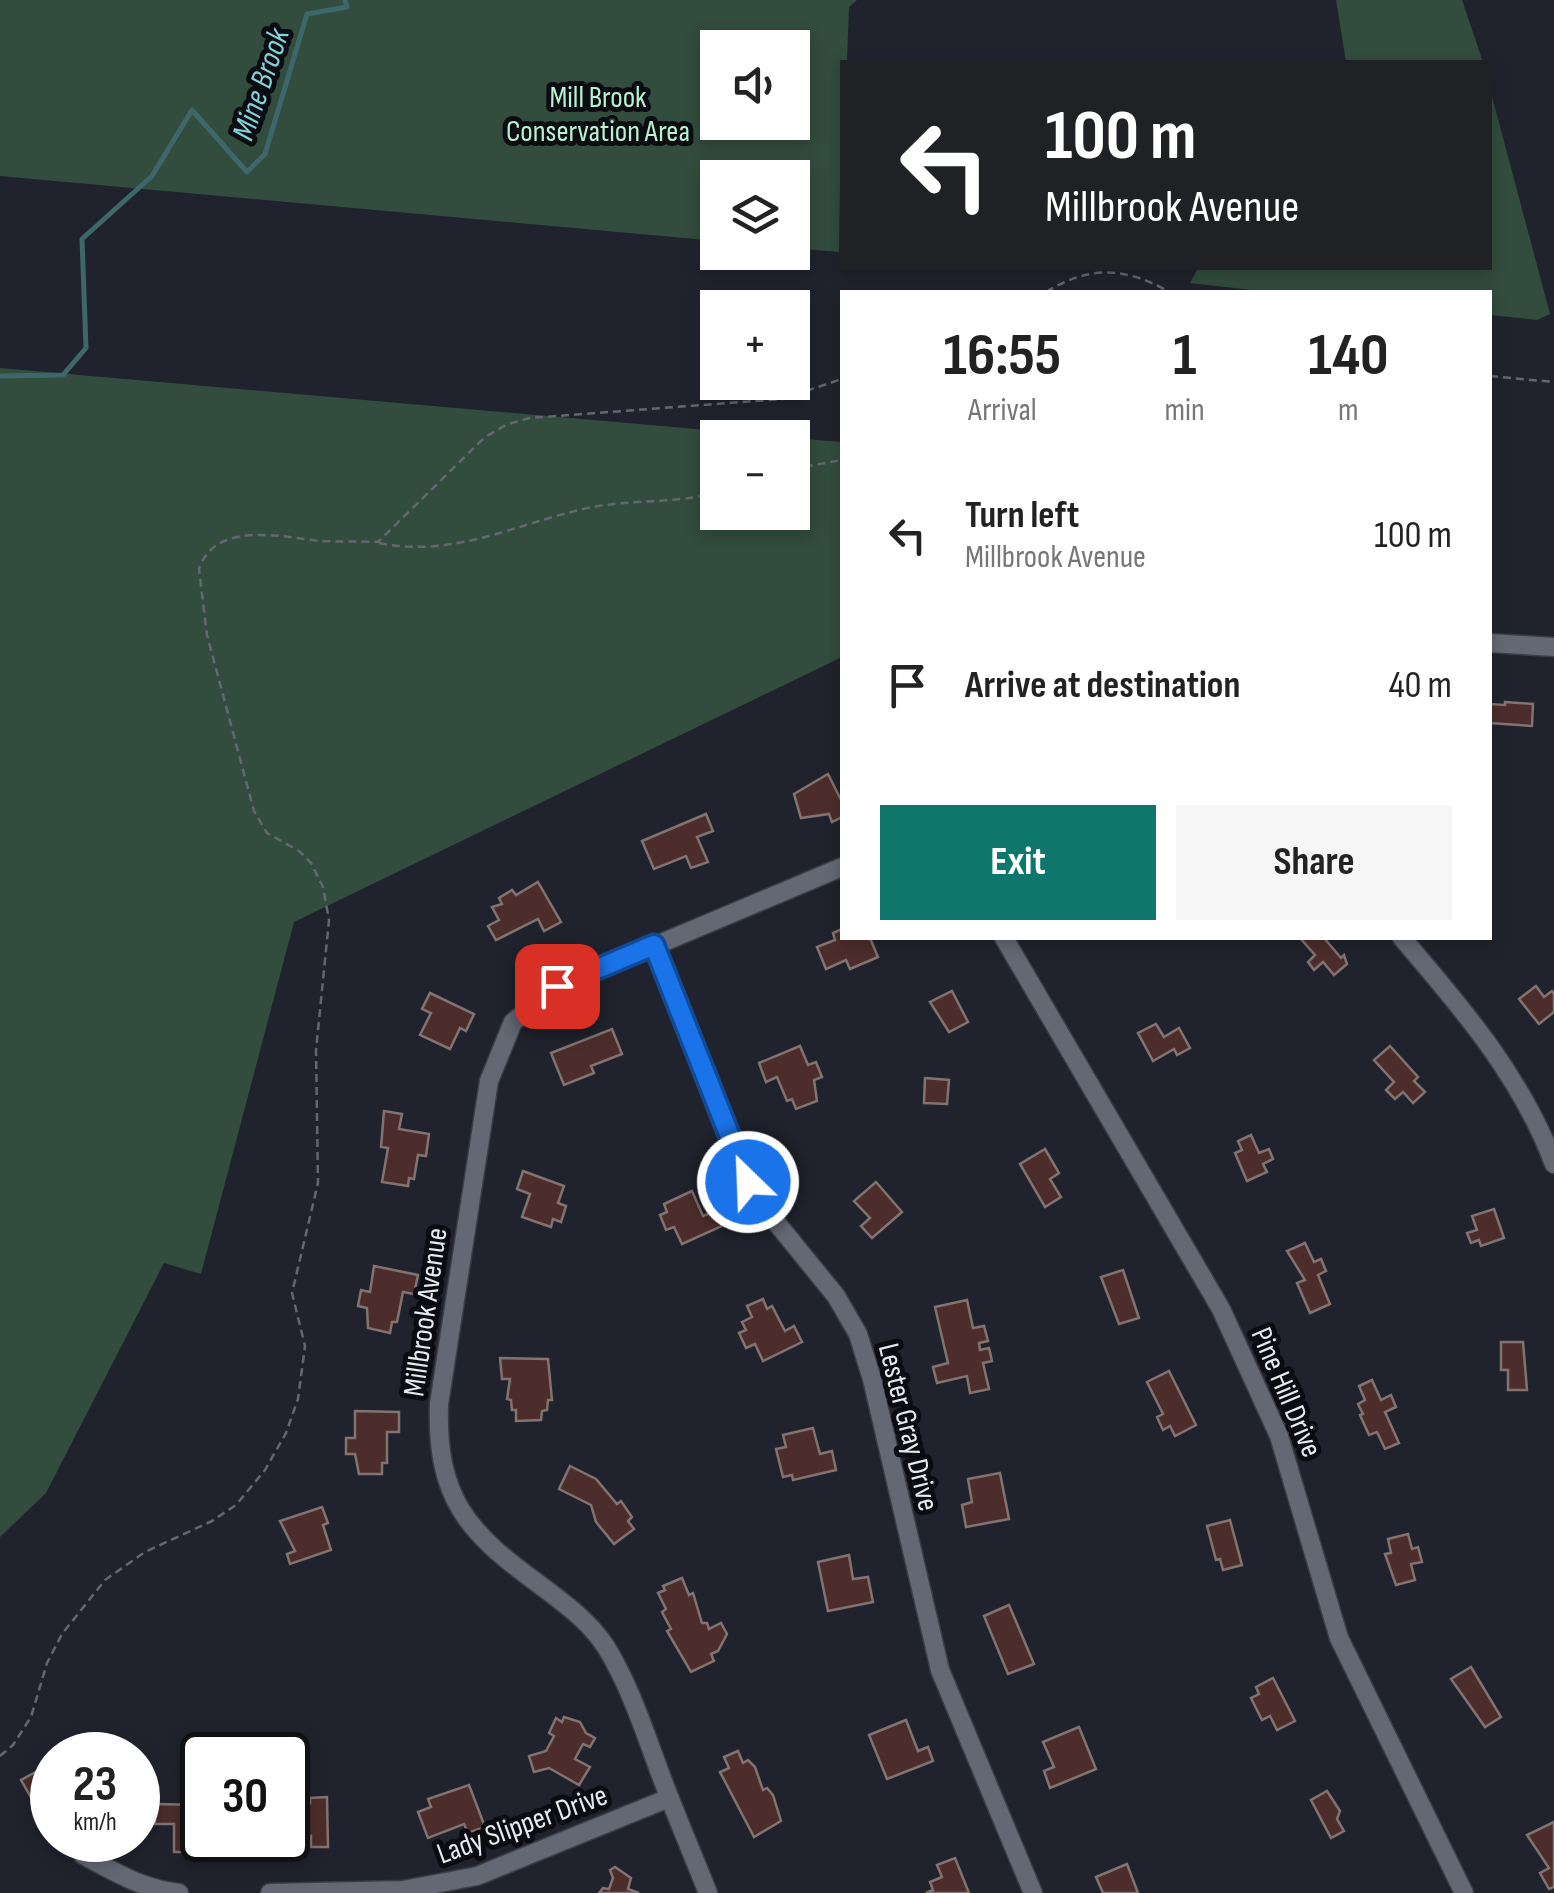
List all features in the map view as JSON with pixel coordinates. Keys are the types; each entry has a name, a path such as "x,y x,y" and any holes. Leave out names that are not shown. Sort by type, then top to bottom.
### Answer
{"street":[{"path":"1492,644 1554,647"},
{"name":"Millbrook Avenue","path":"708,1893 627,1685 604,1644 574,1610 498,1555 472,1529 443,1473 438,1404 476,1151 500,1047 513,1022 557,986 840,869"},
{"name":"Pine Hill Drive","path":"1005,940 1222,1309 1280,1436 1339,1638 1464,1893"},
{"path":"1404,940 1475,1024 1512,1078 1554,1164"},
{"name":"Lester Gray Drive","path":"654,945 738,1164 758,1200 812,1264 858,1334 940,1670 1033,1893"},
{"name":"Lady Slipper Drive","path":"270,1893 403,1890 477,1876 669,1798"},
{"path":"95,1862 129,1881 154,1890 180,1893"}],"path":[{"path":"1050,290 1076,275 1098,272 1119,274 1163,290"},
{"path":"1492,376 1554,382"},
{"path":"378,542 485,436 508,424 530,418 782,399 840,380"},
{"path":"810,465 840,460"},
{"path":"0,1756 13,1745 31,1717 46,1664 62,1634 105,1580 145,1552 212,1522 236,1506 265,1470 286,1433 298,1398 305,1346 292,1293 318,1183 315,1068 329,920 323,887 310,863 298,850 267,833 254,811 207,634 199,569 214,546 238,536 423,547 472,542 596,506 700,494"}],"green space":[{"name":"Mill Brook Conservation Area","path":"0,0 857,0 849,7 847,60 840,60 839,252 810,249 810,160 700,160 700,239 0,176"},
{"path":"1336,0 1462,0 1482,60 1346,60"},
{"path":"1492,96 1550,314 1537,320 1492,315 1492,290 1252,290 1190,283 1197,270 1492,270"},
{"path":"0,368 700,429 700,530 810,530 810,439 840,442 840,658 294,922 201,1274 164,1263 46,1493 0,1537"}],"building":[{"path":"1492,704 1533,704 1532,726 1492,723"},
{"path":"828,774 840,798 840,818 832,822 829,814 801,818 794,794"},
{"path":"706,814 713,831 697,837 708,862 691,868 686,856 654,869 642,841"},
{"path":"538,882 561,922 544,931 538,919 496,940 488,926 499,920 492,907 502,904 499,898 512,890 516,895"},
{"path":"840,930 840,940 871,940 878,957 850,969 846,960 826,969 817,947 835,940 833,933"},
{"path":"1302,940 1326,940 1341,958 1344,955 1347,964 1334,975 1323,962 1314,970 1308,962 1315,955"},
{"path":"1536,986 1544,997 1552,991 1554,994 1554,1012 1539,1024 1519,999"},
{"path":"952,991 968,1022 949,1032 930,1002"},
{"path":"430,993 474,1014 466,1031 460,1028 450,1049 420,1035 431,1013 422,1009"},
{"path":"1156,1024 1164,1037 1179,1028 1190,1048 1177,1055 1174,1049 1153,1061 1138,1033"},
{"path":"612,1029 622,1054 591,1066 594,1073 564,1085 551,1053"},
{"path":"800,1046 808,1065 816,1062 822,1077 814,1080 817,1101 796,1109 792,1099 787,1101 777,1077 766,1082 759,1063"},
{"path":"1390,1046 1418,1077 1414,1081 1425,1092 1413,1103 1403,1092 1395,1099 1386,1090 1394,1082 1374,1060"},
{"path":"925,1078 949,1080 947,1104 924,1103"},
{"path":"384,1111 402,1114 399,1129 429,1134 426,1156 418,1155 414,1179 409,1178 408,1186 382,1182 388,1148 381,1147"},
{"path":"1251,1135 1259,1153 1269,1149 1273,1159 1263,1164 1267,1172 1247,1181 1235,1153 1242,1150 1238,1141"},
{"path":"1045,1149 1059,1173 1050,1179 1061,1197 1045,1207 1020,1164"},
{"path":"523,1171 564,1186 558,1203 566,1206 561,1222 553,1219 551,1227 522,1217 530,1194 517,1189"},
{"path":"876,1182 902,1212 872,1238 861,1226 870,1218 854,1201"},
{"path":"692,1191 703,1216 715,1211 722,1226 682,1244 674,1227 666,1230 660,1215 667,1212 664,1204"},
{"path":"1494,1209 1504,1238 1481,1246 1479,1240 1471,1243 1467,1233 1477,1230 1472,1216"},
{"path":"1305,1243 1314,1262 1321,1259 1326,1271 1318,1275 1330,1304 1310,1313 1297,1283 1305,1280 1287,1251"},
{"path":"374,1266 418,1275 414,1294 403,1292 397,1322 392,1322 390,1333 368,1328 367,1308 358,1306 361,1290 370,1292"},
{"path":"1123,1270 1139,1318 1119,1324 1101,1277"},
{"path":"763,1299 767,1309 772,1306 785,1331 794,1326 802,1342 763,1361 755,1344 746,1348 739,1333 746,1330 742,1322 752,1317 747,1306"},
{"path":"967,1300 973,1328 984,1326 988,1341 979,1343 980,1350 989,1348 992,1361 983,1363 989,1389 970,1393 967,1376 937,1383 933,1367 948,1363 935,1307"},
{"path":"1501,1342 1523,1342 1527,1390 1508,1390 1508,1370 1501,1370"},
{"path":"500,1358 548,1359 552,1400 548,1400 541,1420 516,1421 516,1410 512,1410 511,1400 507,1399 510,1379 502,1379"},
{"path":"1169,1371 1196,1425 1175,1436 1170,1426 1163,1430 1157,1417 1163,1414 1147,1382"},
{"path":"1372,1380 1381,1400 1391,1395 1396,1407 1385,1412 1399,1443 1385,1449 1377,1432 1369,1435 1360,1415 1363,1414 1358,1404 1365,1400 1359,1386"},
{"path":"355,1411 399,1412 399,1432 387,1432 387,1463 382,1463 382,1474 359,1474 355,1454 346,1454 346,1438 355,1438"},
{"path":"813,1428 820,1454 832,1451 836,1470 793,1480 792,1475 783,1477 776,1449 786,1447 783,1435"},
{"path":"570,1466 596,1479 617,1504 621,1501 632,1517 628,1521 634,1529 614,1544 596,1522 591,1505 559,1489"},
{"path":"1000,1473 1009,1519 966,1527 962,1505 972,1502 968,1479"},
{"path":"322,1507 331,1550 290,1564 287,1554 295,1551 280,1521"},
{"path":"1230,1520 1242,1565 1223,1570 1220,1559 1216,1560 1207,1526"},
{"path":"1408,1534 1412,1549 1418,1547 1422,1562 1411,1564 1415,1580 1396,1585 1385,1554 1391,1553 1388,1539"},
{"path":"849,1555 853,1579 868,1577 873,1602 828,1611 818,1562"},
{"path":"682,1578 689,1595 693,1593 702,1623 707,1623 709,1629 721,1623 727,1634 718,1651 711,1654 714,1661 691,1672 667,1631 671,1629 658,1593 665,1590 663,1586"},
{"path":"1009,1605 1034,1664 1008,1674 984,1616"},
{"path":"1471,1667 1501,1717 1485,1727 1451,1679"},
{"path":"1273,1678 1295,1721 1277,1730 1270,1716 1262,1720 1251,1698 1259,1694 1256,1687"},
{"path":"564,1717 580,1722 586,1733 595,1738 590,1747 583,1744 575,1759 590,1767 579,1785 549,1768 534,1772 529,1756 546,1751 554,1736 549,1733 556,1718 562,1722"},
{"path":"906,1720 918,1751 928,1747 933,1761 887,1779 869,1735"},
{"path":"1079,1727 1096,1769 1050,1788 1044,1771 1054,1767 1043,1742"},
{"path":"738,1751 743,1763 748,1760 755,1767 763,1790 767,1788 773,1795 781,1821 754,1837 720,1772 729,1768 724,1757"},
{"path":"30,1775 30,1796 21,1780"},
{"path":"469,1785 485,1827 468,1833 464,1824 428,1838 418,1812 431,1807 428,1799"},
{"path":"1327,1791 1340,1811 1337,1819 1344,1831 1331,1838 1311,1800"},
{"path":"327,1797 328,1847 311,1847 310,1798"},
{"path":"160,1804 180,1805 180,1852 174,1852 174,1824 160,1824"},
{"path":"1554,1822 1554,1887 1549,1889 1540,1873 1549,1868 1527,1835"},
{"path":"955,1858 969,1893 926,1893 933,1890 930,1882 942,1877 937,1865"},
{"path":"1127,1864 1138,1893 1103,1893 1096,1877"},
{"path":"615,1867 631,1878 628,1889 639,1893 599,1893 603,1888 609,1889 613,1878 610,1870"}],"waterway":[{"name":"Mine Brook","path":"0,376 63,375 86,348 82,239 152,176 192,110 247,172 265,154 307,14 347,7 345,0"}],"route":[{"path":"557,986 654,945 748,1182"}]}
